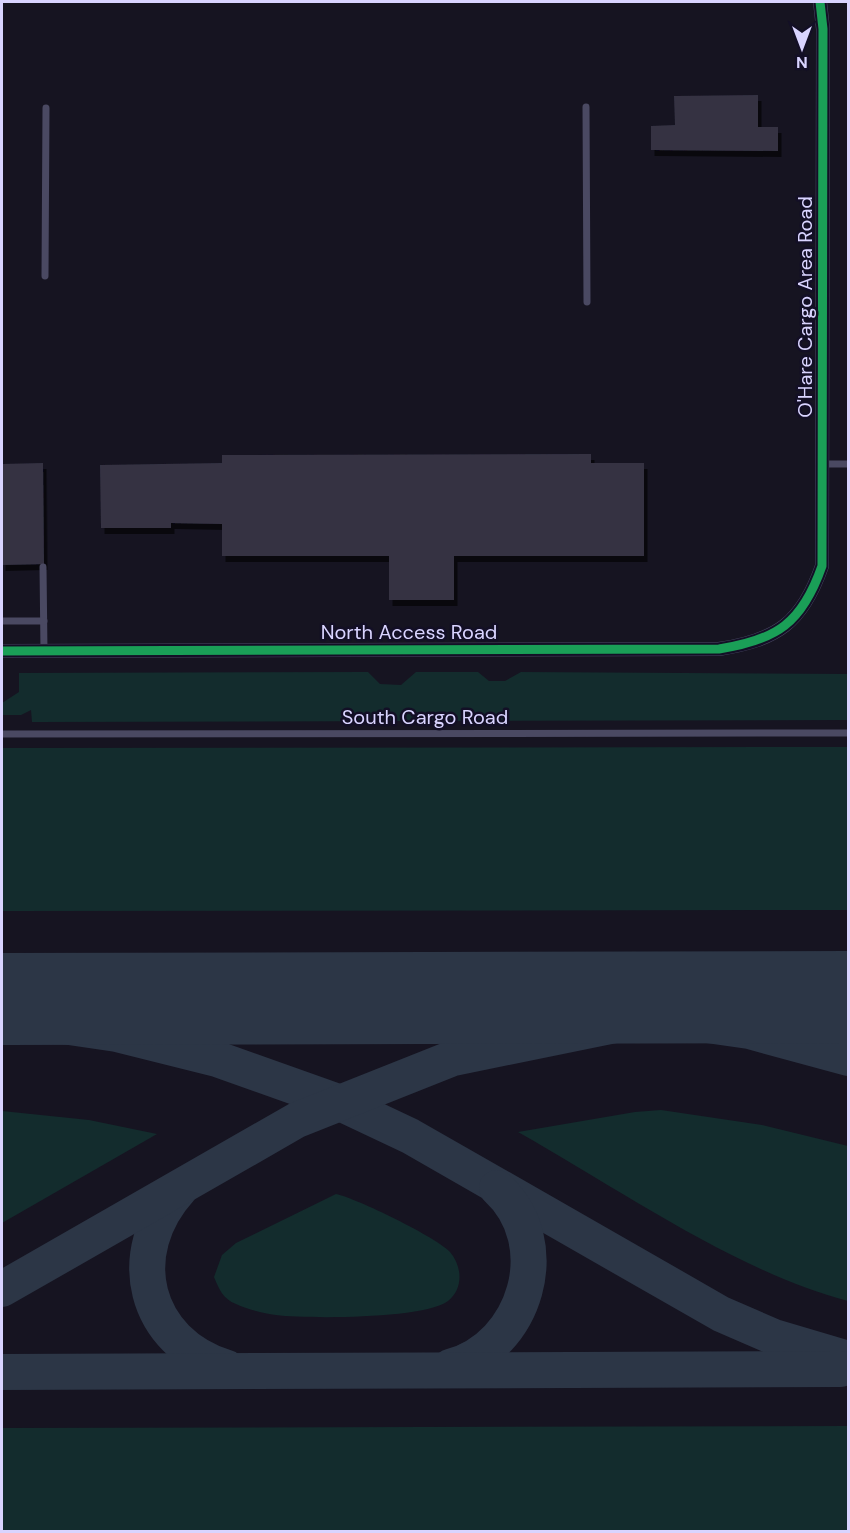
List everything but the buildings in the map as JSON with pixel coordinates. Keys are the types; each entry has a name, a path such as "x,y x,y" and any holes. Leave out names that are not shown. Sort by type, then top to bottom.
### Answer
{"street":[{"name":"O'Hare Cargo Area Road","path":"803,608 813,591 822,566 823,28 820,2"},
{"name":"North Access Road","path":"2,651 719,649 755,644 782,629 803,608"}],"lane":[{"path":"586,107 587,302"},
{"path":"45,276 46,108"},
{"path":"822,464 849,464"},
{"path":"43,567 44,651"},
{"path":"2,621 44,621"},
{"name":"South Cargo Road","path":"2,734 849,733"}],"green space":[{"path":"368,672 380,684 401,685 416,672 478,672 489,681 505,681 521,672 848,674 848,720 32,722 31,710 21,715 2,715 2,703 19,692 19,673"},
{"path":"848,747 848,910 2,911 2,748"},
{"path":"661,1110 762,1125 848,1146 848,1301 806,1288 721,1250 518,1132 635,1112"},
{"path":"2,1111 89,1120 157,1134 2,1223"},
{"path":"336,1194 396,1219 450,1252 457,1264 460,1277 453,1296 435,1307 416,1311 338,1317 266,1314 240,1306 225,1296 214,1277 222,1255 236,1243"},
{"path":"848,1426 848,1531 2,1531 2,1428"}],"taxiway":[{"path":"421,998 616,1014"},
{"path":"2,1289 297,1120 453,1058 649,1018 751,1005 848,1001"},
{"path":"2,1017 117,1034 217,1059 338,1102 410,1136 721,1314 774,1337 848,1359"},
{"path":"700,1024 749,1031 848,1058"},
{"path":"450,1367 476,1356 498,1338 514,1316 524,1291 529,1264 526,1236 515,1211 497,1188"},
{"path":"180,1189 162,1214 151,1240 147,1267 150,1293 160,1317 176,1338 198,1355 227,1368"},
{"path":"2,1372 841,1369"}],"runway":[{"path":"2,999 848,997"}],"cycle path":[{"path":"2,651 719,649 757,640 785,626 806,602 822,566 823,29 820,2"}]}
